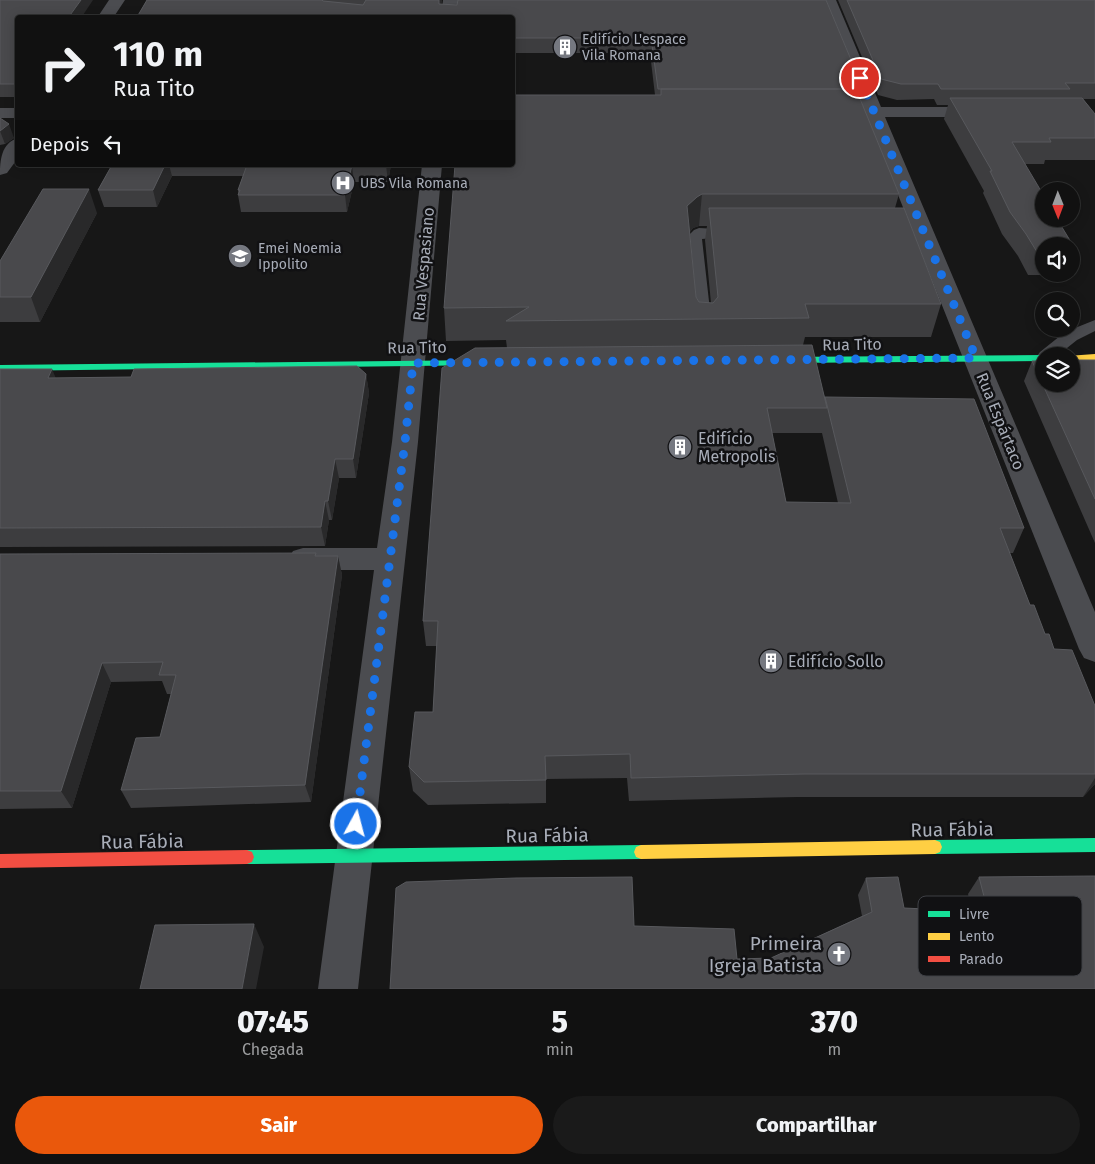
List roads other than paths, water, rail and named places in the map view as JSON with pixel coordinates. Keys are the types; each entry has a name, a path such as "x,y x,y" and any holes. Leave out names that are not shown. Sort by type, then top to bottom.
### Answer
{"main road":[{"name":"Rua Tito","path":"766,361 1035,357"},
{"path":"1080,358 1095,358"},
{"name":"Rua Tito","path":"0,368 503,362"},
{"name":"Rua Fábia","path":"0,861 1095,844"}],"street":[{"path":"107,15 117,0"},
{"path":"449,15 451,0"},
{"name":"Rua Espártaco","path":"828,0 874,112 915,232 976,358 1095,649"},
{"path":"840,112 998,112"},
{"path":"0,113 15,113"},
{"path":"0,169 15,148"},
{"name":"Rua Vespasiano","path":"338,989 389,559 405,442 432,167"},
{"path":"278,559 389,559"}],"lane":[{"path":"703,330 694,238 699,233 746,233"},
{"path":"1057,347 1071,336 1095,325"}],"place":[{"name":"Edifício L'espace Vila Romana","path":"565,47"},
{"name":"UBS Vila Romana","path":"343,183"},
{"name":"Emei Noemia Ippolito","path":"240,256"},
{"name":"Edifício Metropolis","path":"680,447"},
{"name":"Edifício Sollo","path":"771,661"},
{"name":"Primeira Igreja Batista","path":"839,954"}]}
